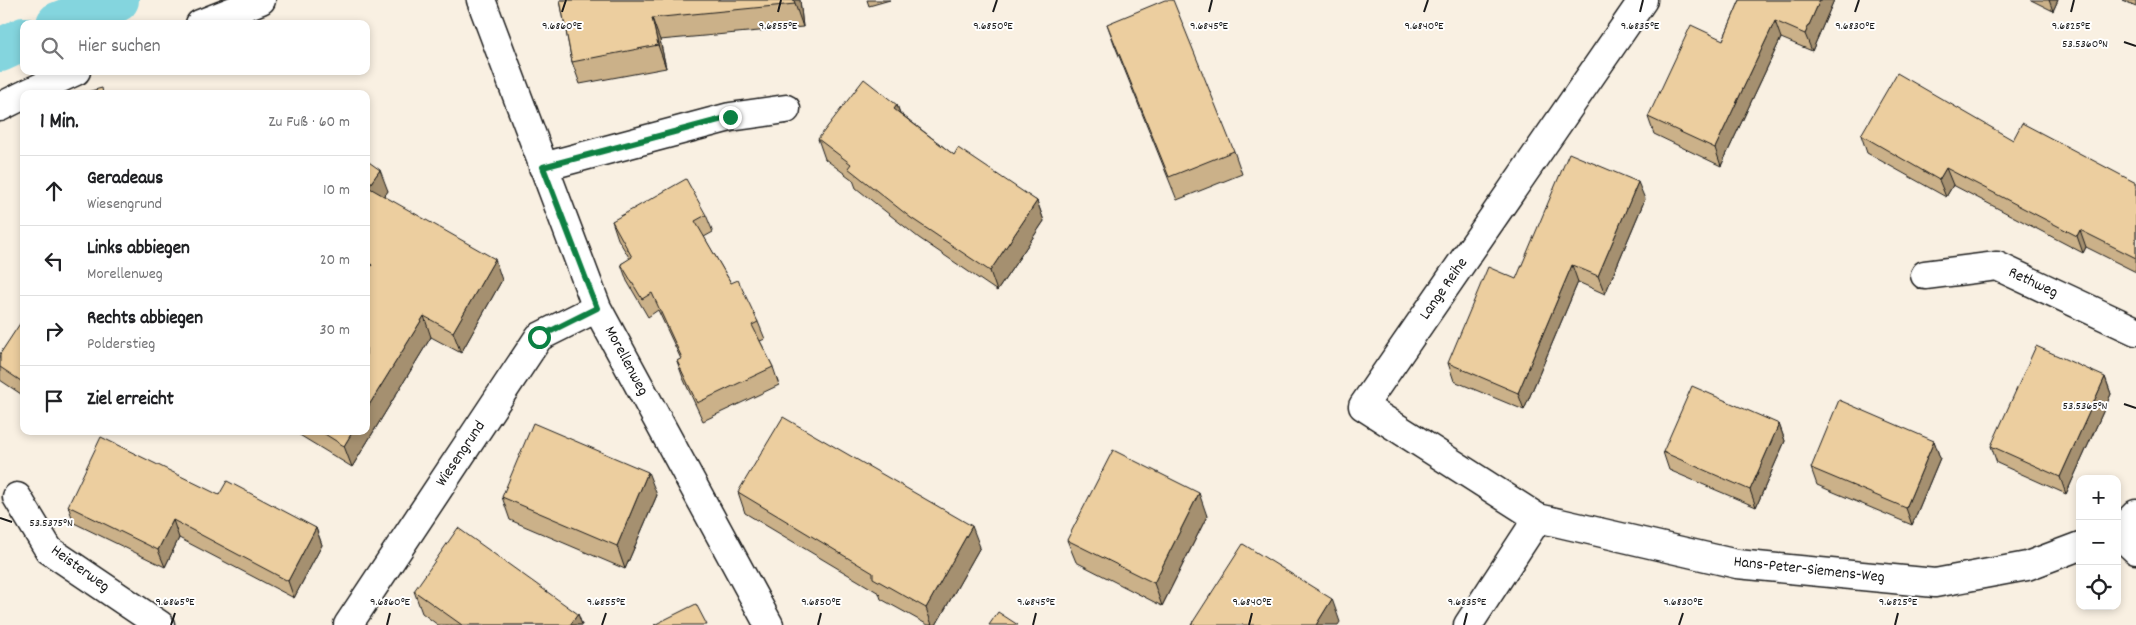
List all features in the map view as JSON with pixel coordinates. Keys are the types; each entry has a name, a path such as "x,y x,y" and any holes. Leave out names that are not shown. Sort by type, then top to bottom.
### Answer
{"street":[{"path":"210,20 261,0"},
{"name":"Morellenweg","path":"481,0 597,308 769,625"},
{"name":"Lange Reihe","path":"1538,518 1363,406 1644,0"},
{"path":"34,90 67,75"},
{"path":"0,107 20,97"},
{"path":"543,167 730,117 786,110"},
{"name":"Rethweg","path":"1925,275 1997,266 2136,331"},
{"name":"Wiesengrund","path":"348,625 539,337 597,308"},
{"name":"Heisterweg","path":"17,497 49,550 160,625"},
{"path":"2121,530 2136,514"},
{"path":"1468,625 1538,518"},
{"name":"Hans-Peter-Siemens-Weg","path":"1538,518 1738,564 1935,583 2026,566 2076,547"},
{"path":"2121,536 2136,550"}],"building":[{"path":"560,0 794,0 795,4 652,18 658,45 572,62"},
{"path":"1165,0 1173,0 1234,151 1169,177 1107,24"},
{"path":"1740,0 1820,0 1805,34 1775,21 1715,148 1648,117 1691,25 1723,40"},
{"path":"1897,73 2013,140 2022,123 2136,183 2136,258 2080,230 2077,236 1946,168 1939,180 1861,135"},
{"path":"864,79 897,105 894,109 954,155 958,148 1037,201 990,271 911,218 848,168 851,164 818,139"},
{"path":"1569,153 1638,182 1598,276 1572,265 1518,393 1448,363 1488,267 1516,279"},
{"path":"370,163 380,170 370,184"},
{"path":"686,179 706,215 695,221 731,283 738,280 758,322 752,325 773,367 697,403 677,361 682,358 652,293 642,299 621,264 632,257 612,221"},
{"path":"370,188 495,259 453,332 424,316 370,404 370,268 372,265 370,264"},
{"path":"20,324 20,380 0,367 0,354"},
{"path":"2036,346 2105,377 2060,477 1991,446"},
{"path":"1692,386 1779,424 1750,490 1663,452"},
{"path":"1839,400 1934,441 1906,508 1811,468"},
{"path":"783,417 972,526 926,608 873,578 873,573 738,492"},
{"path":"533,423 648,472 617,546 502,497"},
{"path":"326,435 351,435 344,446"},
{"path":"101,437 219,495 227,481 316,528 288,581 173,520 158,550 68,506"},
{"path":"1113,450 1199,493 1154,583 1067,540"},
{"path":"458,528 578,614 570,625 462,625 414,591"},
{"path":"1243,544 1332,599 1316,625 1191,625"},
{"path":"696,604 707,625 654,625"},
{"path":"998,612 1018,625 989,625"}],"waterway":[{"path":"68,20 117,0"},
{"path":"0,50 20,41"}],"route":[{"path":"539,337 597,308 543,167 730,117"}]}
